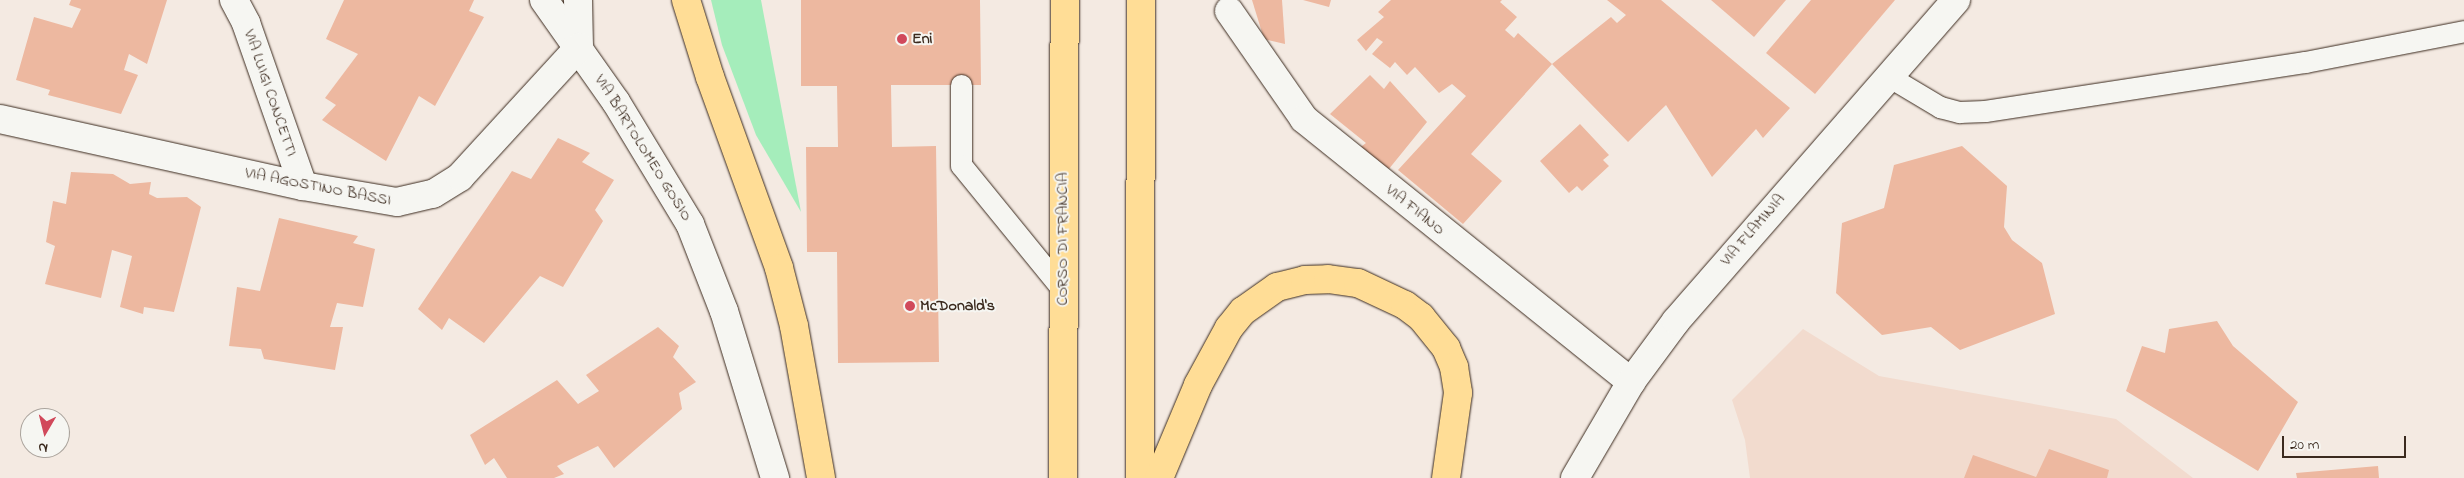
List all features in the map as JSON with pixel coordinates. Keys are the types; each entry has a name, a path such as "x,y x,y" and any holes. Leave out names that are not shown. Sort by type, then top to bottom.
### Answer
{"main road":[{"path":"686,0 710,77 779,268 794,326 821,478"},
{"name":"CORSO DI FRANCIA","path":"1059,473 1065,0"},
{"path":"1140,478 1142,0"},
{"path":"1159,478 1198,385 1229,328 1260,298 1292,283 1328,279 1358,283 1405,305 1421,317 1446,348 1454,367 1458,393 1446,478"}],"street":[{"name":"VIA LUIGI CONCETTI","path":"234,0 246,23 303,186"},
{"name":"VIA BARTOLOMEO GOSIO","path":"544,0 578,47 677,198 704,253 774,478"},
{"path":"578,0 578,47"},
{"name":"VIA FLAMINIA","path":"1575,478 1631,382 1676,320 1956,0"},
{"name":"VIA FIANO","path":"1229,11 1304,119 1631,382"},
{"name":"VIA AGOSTINO BASSI","path":"0,119 303,186 398,202 433,194 460,177 578,47"}],"lane":[{"path":"1888,76 1940,107 1959,112 1985,111 2305,62 2464,31"},
{"path":"961,85 961,165 1062,290"}],"shaded area":[{"path":"1803,329 1879,376 2116,419 2193,478 1750,478 1745,440 1732,400"}],"green space":[{"path":"711,0 761,0 801,212 756,135 722,45"}],"building":[{"path":"71,0 167,0 147,64 129,54 124,70 138,75 121,114 48,95 50,90 16,80 34,17 72,28 81,9 69,5"},
{"path":"344,0 474,0 469,11 484,17 435,106 419,96 386,161 322,120 336,105 325,98 358,54 326,39"},
{"path":"801,0 980,0 981,85 891,85 892,147 936,146 939,362 838,363 837,252 807,252 806,147 838,147 837,86 801,86"},
{"path":"1252,0 1282,0 1285,44 1264,39"},
{"path":"1303,0 1331,0 1329,7"},
{"path":"1391,0 1502,0 1500,2 1517,17 1505,30 1514,38 1518,33 1552,64 1471,154 1502,181 1463,224 1398,170 1466,96 1452,84 1439,93 1415,67 1407,75 1395,62 1390,68 1372,54 1383,42 1377,38 1366,51 1357,40 1384,17 1378,12"},
{"path":"1607,0 1661,0 1790,108 1763,138 1756,129 1712,177 1666,105 1628,142 1552,64 1611,17 1617,23 1626,15"},
{"path":"1711,0 1786,0 1754,37"},
{"path":"1811,0 1895,0 1815,94 1766,53"},
{"path":"1370,75 1384,89 1390,81 1427,122 1384,175 1354,152 1366,143 1330,114"},
{"path":"1580,124 1609,155 1603,160 1609,166 1582,191 1577,186 1569,193 1540,161"},
{"path":"558,138 590,153 582,162 614,180 595,210 603,221 563,287 540,276 484,343 449,318 442,330 418,309 512,171 531,179"},
{"path":"1962,146 2007,186 2004,227 2012,240 2042,263 2055,314 1960,350 1931,327 1882,335 1836,293 1842,223 1884,208 1894,165"},
{"path":"71,172 113,174 130,184 151,182 149,194 157,198 187,197 201,207 174,312 144,307 143,314 120,307 132,256 112,250 101,298 45,284 55,246 46,242 53,201 66,204"},
{"path":"279,218 358,236 353,243 375,249 363,307 337,303 330,327 343,327 335,370 264,359 261,349 229,346 237,287 260,291"},
{"path":"2217,321 2233,346 2298,402 2258,471 2126,391 2142,346 2165,353 2169,329"},
{"path":"658,327 679,346 673,357 696,382 679,393 682,409 614,468 598,446 557,466 564,474 554,478 507,478 494,458 485,465 470,435 557,380 578,404 599,391 586,375"},
{"path":"2049,449 2109,470 2107,478 1964,478 1973,455 2036,477"},
{"path":"2378,466 2379,478 2297,478 2296,473"}],"place":[{"name":"Eni","path":"902,39"},
{"name":"McDonald's","path":"910,306"}]}
